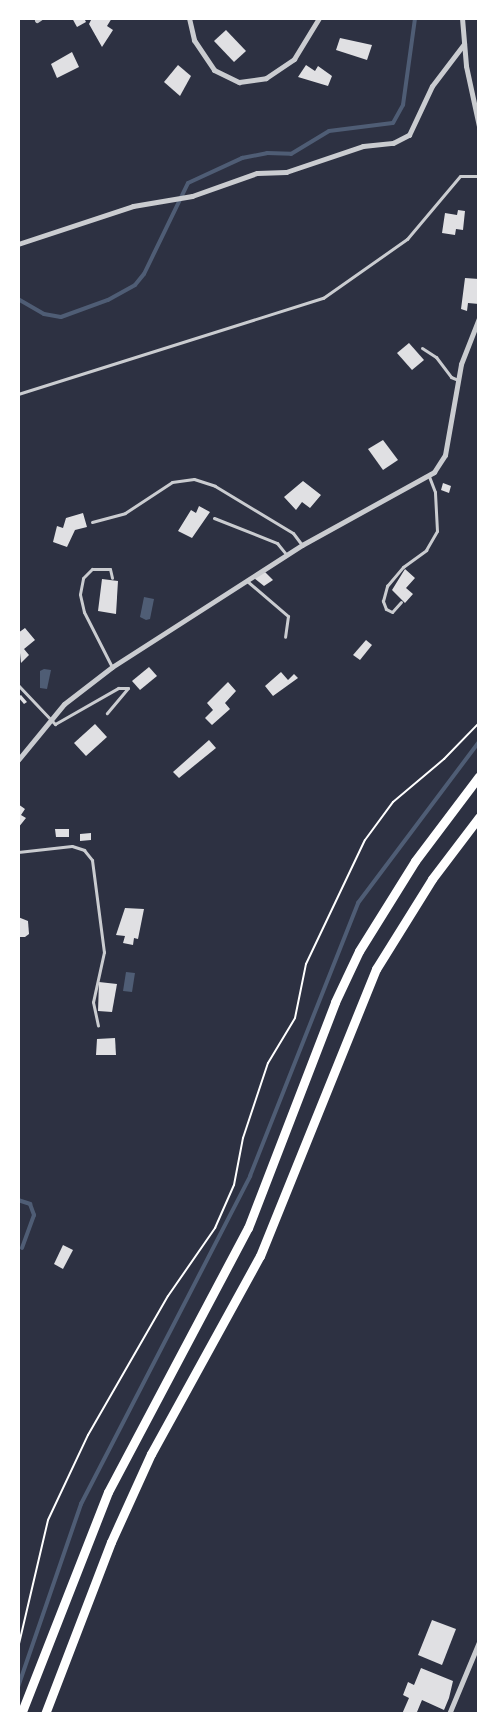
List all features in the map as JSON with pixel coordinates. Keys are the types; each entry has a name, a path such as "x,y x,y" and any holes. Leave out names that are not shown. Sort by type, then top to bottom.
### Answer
{"highway":[{"path":"21,1714 108,1492 256,1209 335,1002 360,951 404,876 479,776"},
{"path":"45,1714 111,1542 151,1454 265,1246 376,969 419,897 479,817"}],"street":[{"path":"189,18 194,40 214,70 239,82 266,78 294,59 319,18"},
{"path":"462,18 464,44 479,126"},
{"path":"18,244 68,225 186,197 257,173 286,172 337,154 393,143 409,135 432,86 464,44"},
{"path":"18,760 50,720 80,689 302,545 429,476 445,455 458,380 469,337 479,318"},
{"path":"449,1714 479,1642"}],"lane":[{"path":"18,394 323,298 407,239 460,176 479,176"},
{"path":"422,348 436,357 451,377 458,380"},
{"path":"401,602 392,612 386,609 383,601 387,586 403,567 426,550 437,531 435,492 429,476"},
{"path":"92,522 125,513 172,482 194,479 215,486 293,533 302,545"},
{"path":"214,518 277,543 287,555"},
{"path":"112,578 110,568 92,569 83,578 80,594 84,612 112,667"},
{"path":"246,580 288,616 285,637"},
{"path":"18,685 50,720 58,723 118,688 128,688 107,713"},
{"path":"18,852 72,846 84,850 92,860 104,946 93,1002 98,1025"}],"path":[{"path":"18,1648 48,1520 88,1435 156,1316 215,1228 234,1185 243,1138 268,1063 295,1018 306,964 365,840 393,802 444,759 479,723"}],"water":[{"path":"144,597 154,599 150,619 146,620 140,617"},
{"path":"51,670 47,689 40,688 40,671"},
{"path":"126,972 135,973 132,992 123,991"}],"building":[{"path":"72,18 84,18 86,22 77,27"},
{"path":"92,18 112,18 107,26 113,30 102,47 89,24"},
{"path":"226,30 246,51 234,62 214,41"},
{"path":"340,38 372,45 367,60 336,50"},
{"path":"72,52 79,67 57,78 51,64"},
{"path":"178,65 191,76 180,96 164,82"},
{"path":"306,65 315,71 318,66 332,76 328,86 298,77"},
{"path":"458,210 465,211 463,230 456,229 455,235 442,233 445,213 457,215"},
{"path":"465,278 479,279 479,304 468,303 467,311 461,309"},
{"path":"409,343 424,360 412,370 397,353"},
{"path":"383,440 398,460 383,470 368,449"},
{"path":"303,481 321,495 310,508 302,502 296,510 284,497"},
{"path":"443,483 451,486 449,493 441,490"},
{"path":"199,506 210,512 192,538 178,531 191,510 196,513"},
{"path":"83,513 87,527 75,530 67,547 53,542 57,526 63,528 66,518"},
{"path":"405,569 415,578 406,588 413,594 405,603 392,590"},
{"path":"265,572 273,580 264,586 254,578"},
{"path":"102,579 118,581 116,614 98,611"},
{"path":"25,628 35,640 24,649 29,655 21,663 18,633"},
{"path":"366,640 372,645 360,660 353,655"},
{"path":"149,667 157,676 140,690 132,681"},
{"path":"281,672 288,680 294,674 298,678 273,696 265,686"},
{"path":"228,682 236,691 225,703 230,709 212,725 205,718 213,710 207,703"},
{"path":"21,695 27,702 24,704 18,697"},
{"path":"95,724 107,737 86,756 74,743"},
{"path":"209,740 216,748 179,778 173,772"},
{"path":"18,804 25,809 21,815 26,818 18,828"},
{"path":"55,829 69,829 69,837 56,837"},
{"path":"91,833 91,840 80,841 80,834"},
{"path":"125,908 144,909 138,939 134,938 133,945 123,943 125,936 116,935"},
{"path":"18,917 28,921 29,934 25,937 18,937"},
{"path":"99,982 117,984 112,1012 98,1011"},
{"path":"115,1038 116,1055 96,1055 97,1039"},
{"path":"63,1245 73,1250 63,1269 54,1264"},
{"path":"432,1620 456,1629 442,1665 418,1655"},
{"path":"421,1668 453,1681 449,1698 444,1710 422,1700 417,1712 422,1714 402,1714 409,1698 403,1695 408,1682 414,1685"}],"waterway":[{"path":"18,299 44,314 61,317 108,300 135,285 144,274 188,183 242,158 267,153 291,154 329,131 393,123 403,105 415,18"},
{"path":"18,1687 81,1504 250,1176 358,903 479,742"},
{"path":"18,1200 30,1204 34,1215 22,1248"}]}
